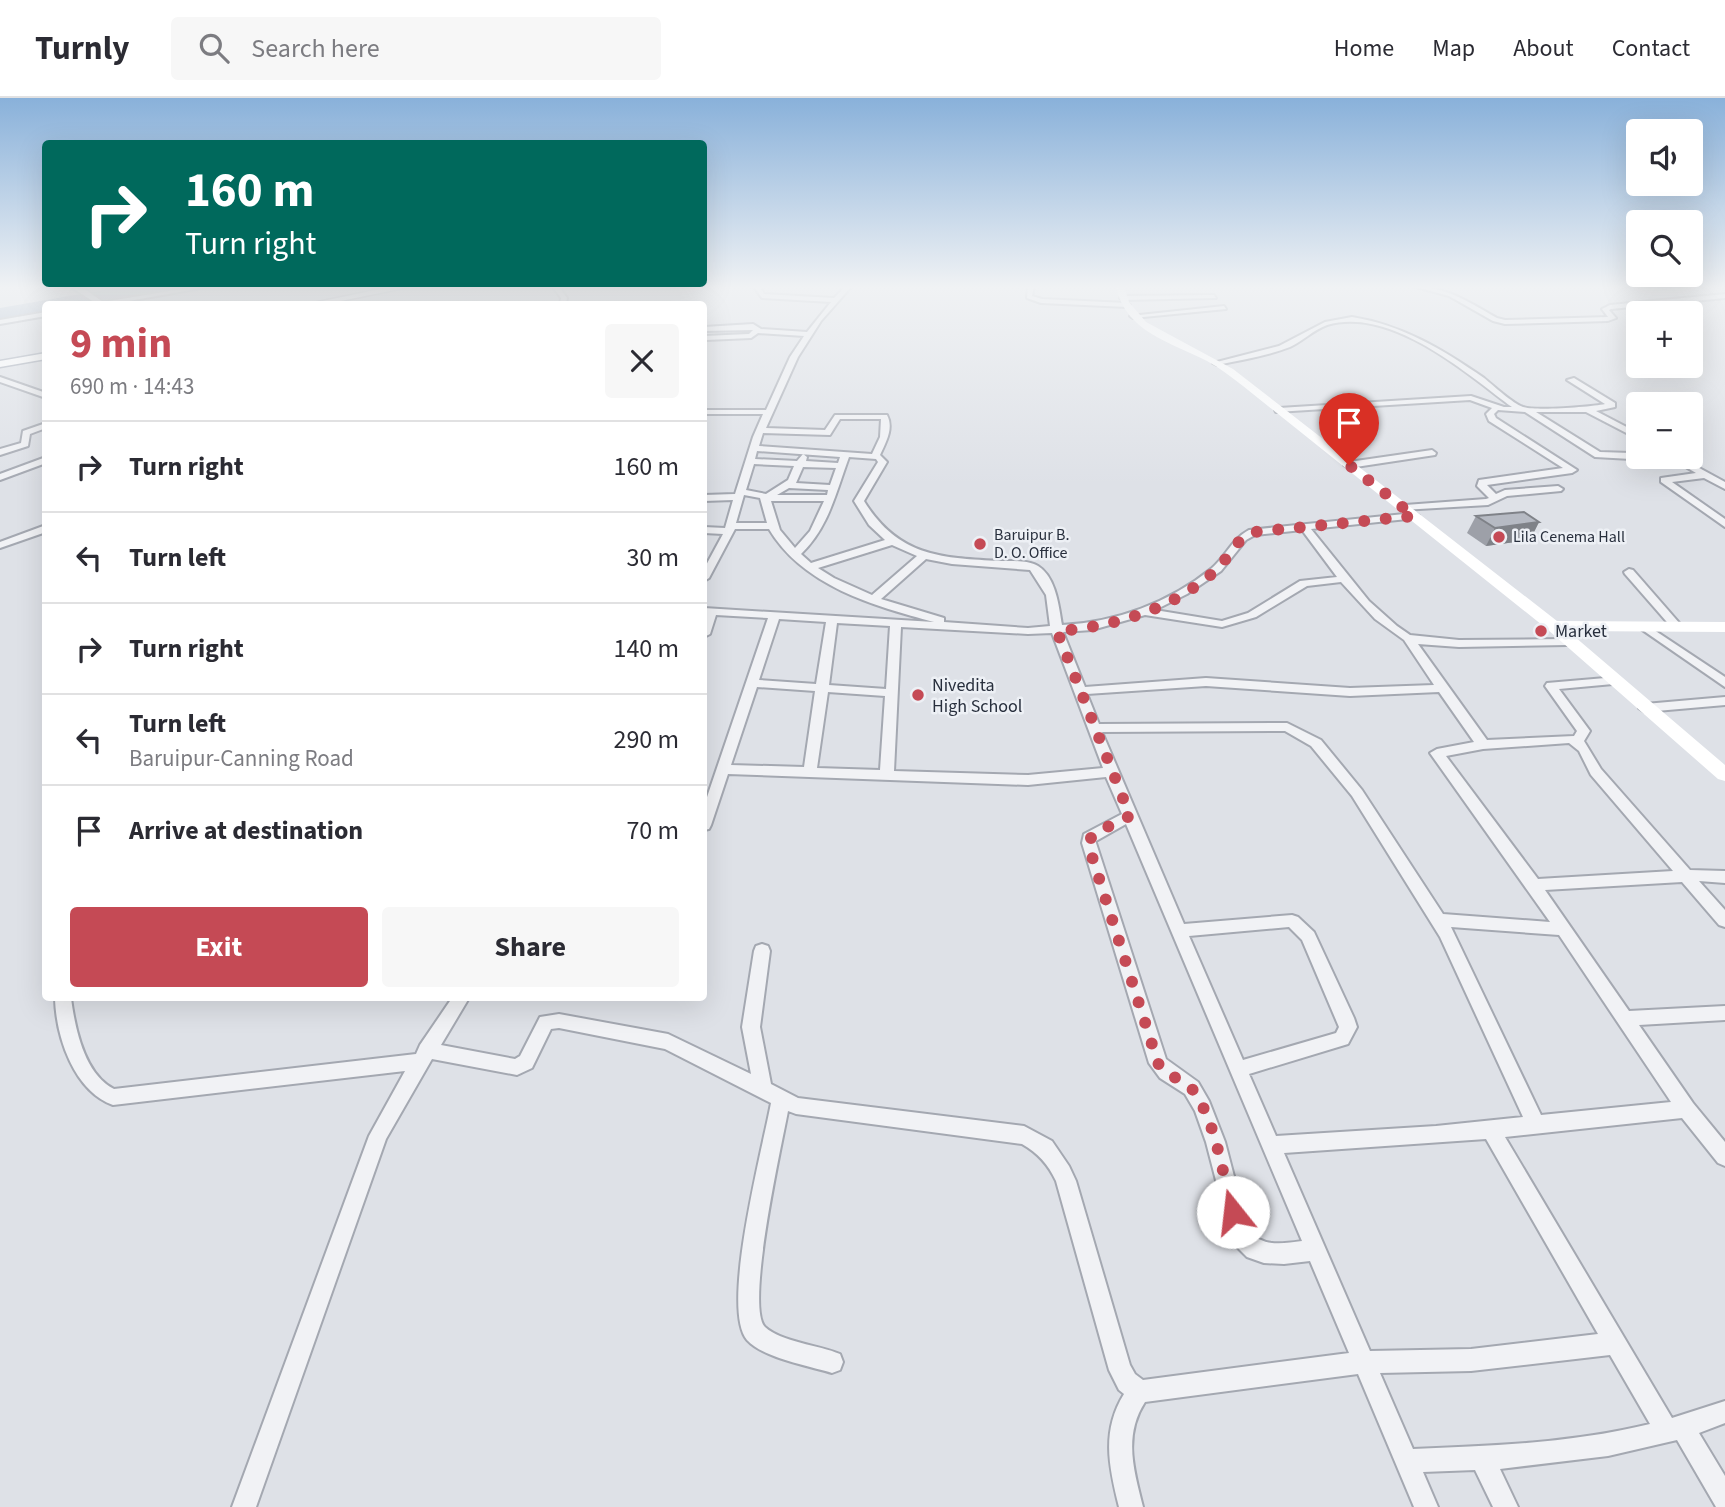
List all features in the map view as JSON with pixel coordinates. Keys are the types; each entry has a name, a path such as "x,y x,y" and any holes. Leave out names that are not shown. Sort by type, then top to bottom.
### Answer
{"main road":[{"path":"1196,353 1217,363 1279,410 1553,626 1567,642 1725,775"},
{"path":"0,364 42,357"},
{"path":"1553,626 1725,627"}],"street":[{"path":"707,572 729,528 760,430 797,353"},
{"path":"1217,363 1259,353"},
{"path":"1438,353 1598,455 1626,456"},
{"path":"0,379 42,395"},
{"path":"1279,410 1465,397 1484,400 1497,408 1526,411 1588,410 1612,405 1571,380"},
{"path":"1495,498 1482,486 1482,482 1572,470 1492,419 1490,414 1497,408"},
{"path":"1588,410 1626,430"},
{"path":"707,412 770,412"},
{"path":"760,430 827,433 838,417 884,417 884,437 875,456"},
{"path":"0,452 25,443 26,433 42,427"},
{"path":"755,448 846,453 884,459 859,501 877,532 937,560 1034,568 1051,595 1057,631 1111,772 1317,1250 1406,1461 1422,1506"},
{"path":"766,498 788,485 801,463 804,450"},
{"path":"795,554 812,538 846,453"},
{"path":"1349,465 1432,453"},
{"path":"0,477 42,461"},
{"path":"751,461 841,466"},
{"path":"1694,469 1725,486"},
{"path":"1704,475 1664,480 1725,524"},
{"path":"788,485 832,493"},
{"path":"708,612 972,629 1057,631 1092,627 1146,612 1203,580 1217,569 1248,534 1488,502 1505,493 1558,489"},
{"path":"707,498 740,494 766,498 832,493"},
{"path":"766,498 772,526 795,554 812,566 873,600 972,629"},
{"path":"707,530 772,526"},
{"path":"1304,526 1360,597 1408,638 1483,745"},
{"path":"0,545 42,529"},
{"path":"812,566 892,541"},
{"path":"873,600 924,555"},
{"path":"1629,572 1677,627"},
{"path":"1146,612 1222,624 1252,615 1304,583 1344,579"},
{"path":"707,816 774,617"},
{"path":"810,771 832,619"},
{"path":"887,773 896,623"},
{"path":"1645,627 1725,683"},
{"path":"1408,638 1432,642 1567,642"},
{"path":"1577,742 1584,730 1551,686 1613,680"},
{"path":"1080,691 1206,682 1350,692 1441,688"},
{"path":"750,683 892,693"},
{"path":"1645,708 1725,701"},
{"path":"1094,728 1255,726 1298,731 1322,750 1357,793 1439,920 1458,954 1536,1125"},
{"path":"1725,921 1688,875 1596,772 1589,752 1577,742 1571,740 1483,745 1439,751 1437,757 1534,885 1686,1109 1725,1157"},
{"path":"723,769 1028,780 1111,772"},
{"path":"1130,816 1093,834 1088,844 1158,1063 1162,1070 1185,1083 1196,1093 1208,1120 1239,1236 1249,1249 1262,1253 1317,1250"},
{"path":"1534,885 1724,875"},
{"path":"1439,920 1564,929"},
{"path":"1180,931 1292,921 1308,936 1345,1018 1348,1027 1342,1039 1240,1069"},
{"path":"762,951 751,1027 772,1096 748,1316 754,1331 764,1339 832,1362"},
{"path":"62,1001 65,1025 92,1084 102,1094 113,1097 423,1056 517,1067 526,1062 546,1022 559,1021 668,1042 796,1106 1024,1135 1039,1142 1056,1158 1066,1181 1120,1370 1127,1382 1139,1391 1192,1387 1364,1362 1471,1360 1616,1343"},
{"path":"244,1507 378,1136 423,1056 459,1001"},
{"path":"1625,1019 1725,1013"},
{"path":"1272,1145 1491,1130 1686,1109"},
{"path":"1491,1130 1616,1343 1725,1499"},
{"path":"1131,1507 1120,1464 1120,1430 1127,1406 1139,1391"},
{"path":"1406,1461 1560,1453 1675,1430 1725,1412"},
{"path":"1482,1459 1506,1507"}],"building":[{"path":"1524,512 1539,522 1495,528 1476,516"}],"place":[{"name":"Lila Cenema Hall","path":"1499,537"},
{"name":"Baruipur B. D. O. Office","path":"980,544"},
{"name":"Market","path":"1541,631"},
{"name":"Nivedita High School","path":"918,695"}],"route":[{"path":"1233,1212 1208,1120 1196,1093 1191,1087 1162,1070 1158,1063 1088,844 1093,834 1130,816 1057,631 1092,627 1146,612 1203,580 1217,569 1242,538 1254,532 1414,516 1349,465"}]}
